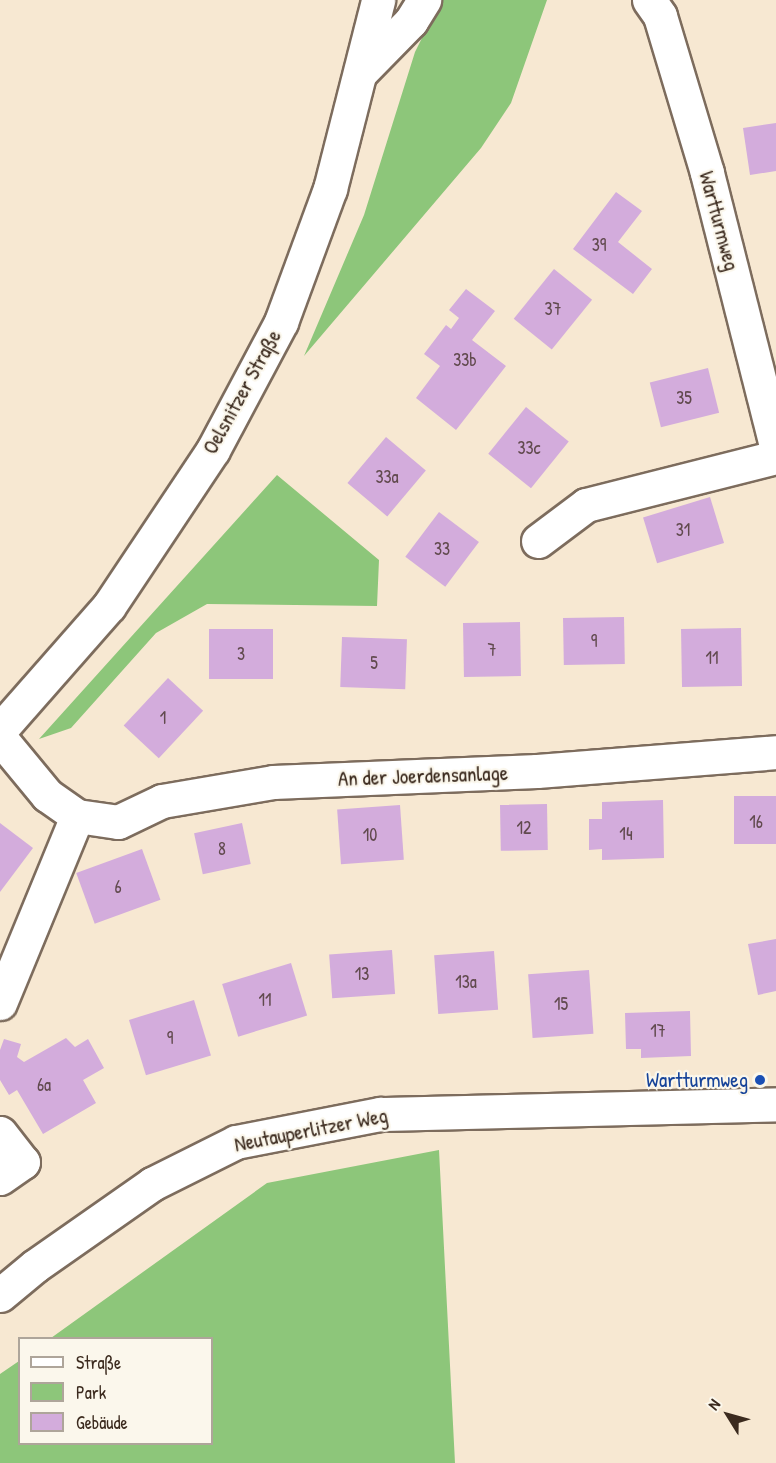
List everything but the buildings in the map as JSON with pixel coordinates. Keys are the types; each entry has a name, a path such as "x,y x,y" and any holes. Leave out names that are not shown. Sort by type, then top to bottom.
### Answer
{"street":[{"name":"Oelsnitzer Straße","path":"0,730 109,606 213,450 281,322 330,189 363,70 378,0"},
{"path":"363,70 411,21 424,0"},
{"name":"Wartturmweg","path":"649,0 660,16 770,395 776,446"},
{"path":"538,541 586,505 776,457"},
{"name":"An der Joerdensanlage","path":"0,738 47,795 77,816 118,822 162,801 273,782 537,771 776,752"},
{"path":"0,1003 77,816"},
{"name":"Neutauperlitzer Weg","path":"0,1295 35,1266 152,1184 236,1142 380,1114 776,1104"},
{"path":"0,1133 23,1162 0,1178"}],"green space":[{"path":"441,0 547,0 511,103 481,148 304,356 364,215 415,52"},
{"path":"277,475 379,560 377,606 207,604 156,633 71,728 39,739"},
{"path":"439,1150 455,1463 0,1463 0,1374 18,1362 18,1445 213,1445 213,1337 52,1337 267,1183"}],"place":[{"name":"Wartturmweg","path":"760,1080"}]}
